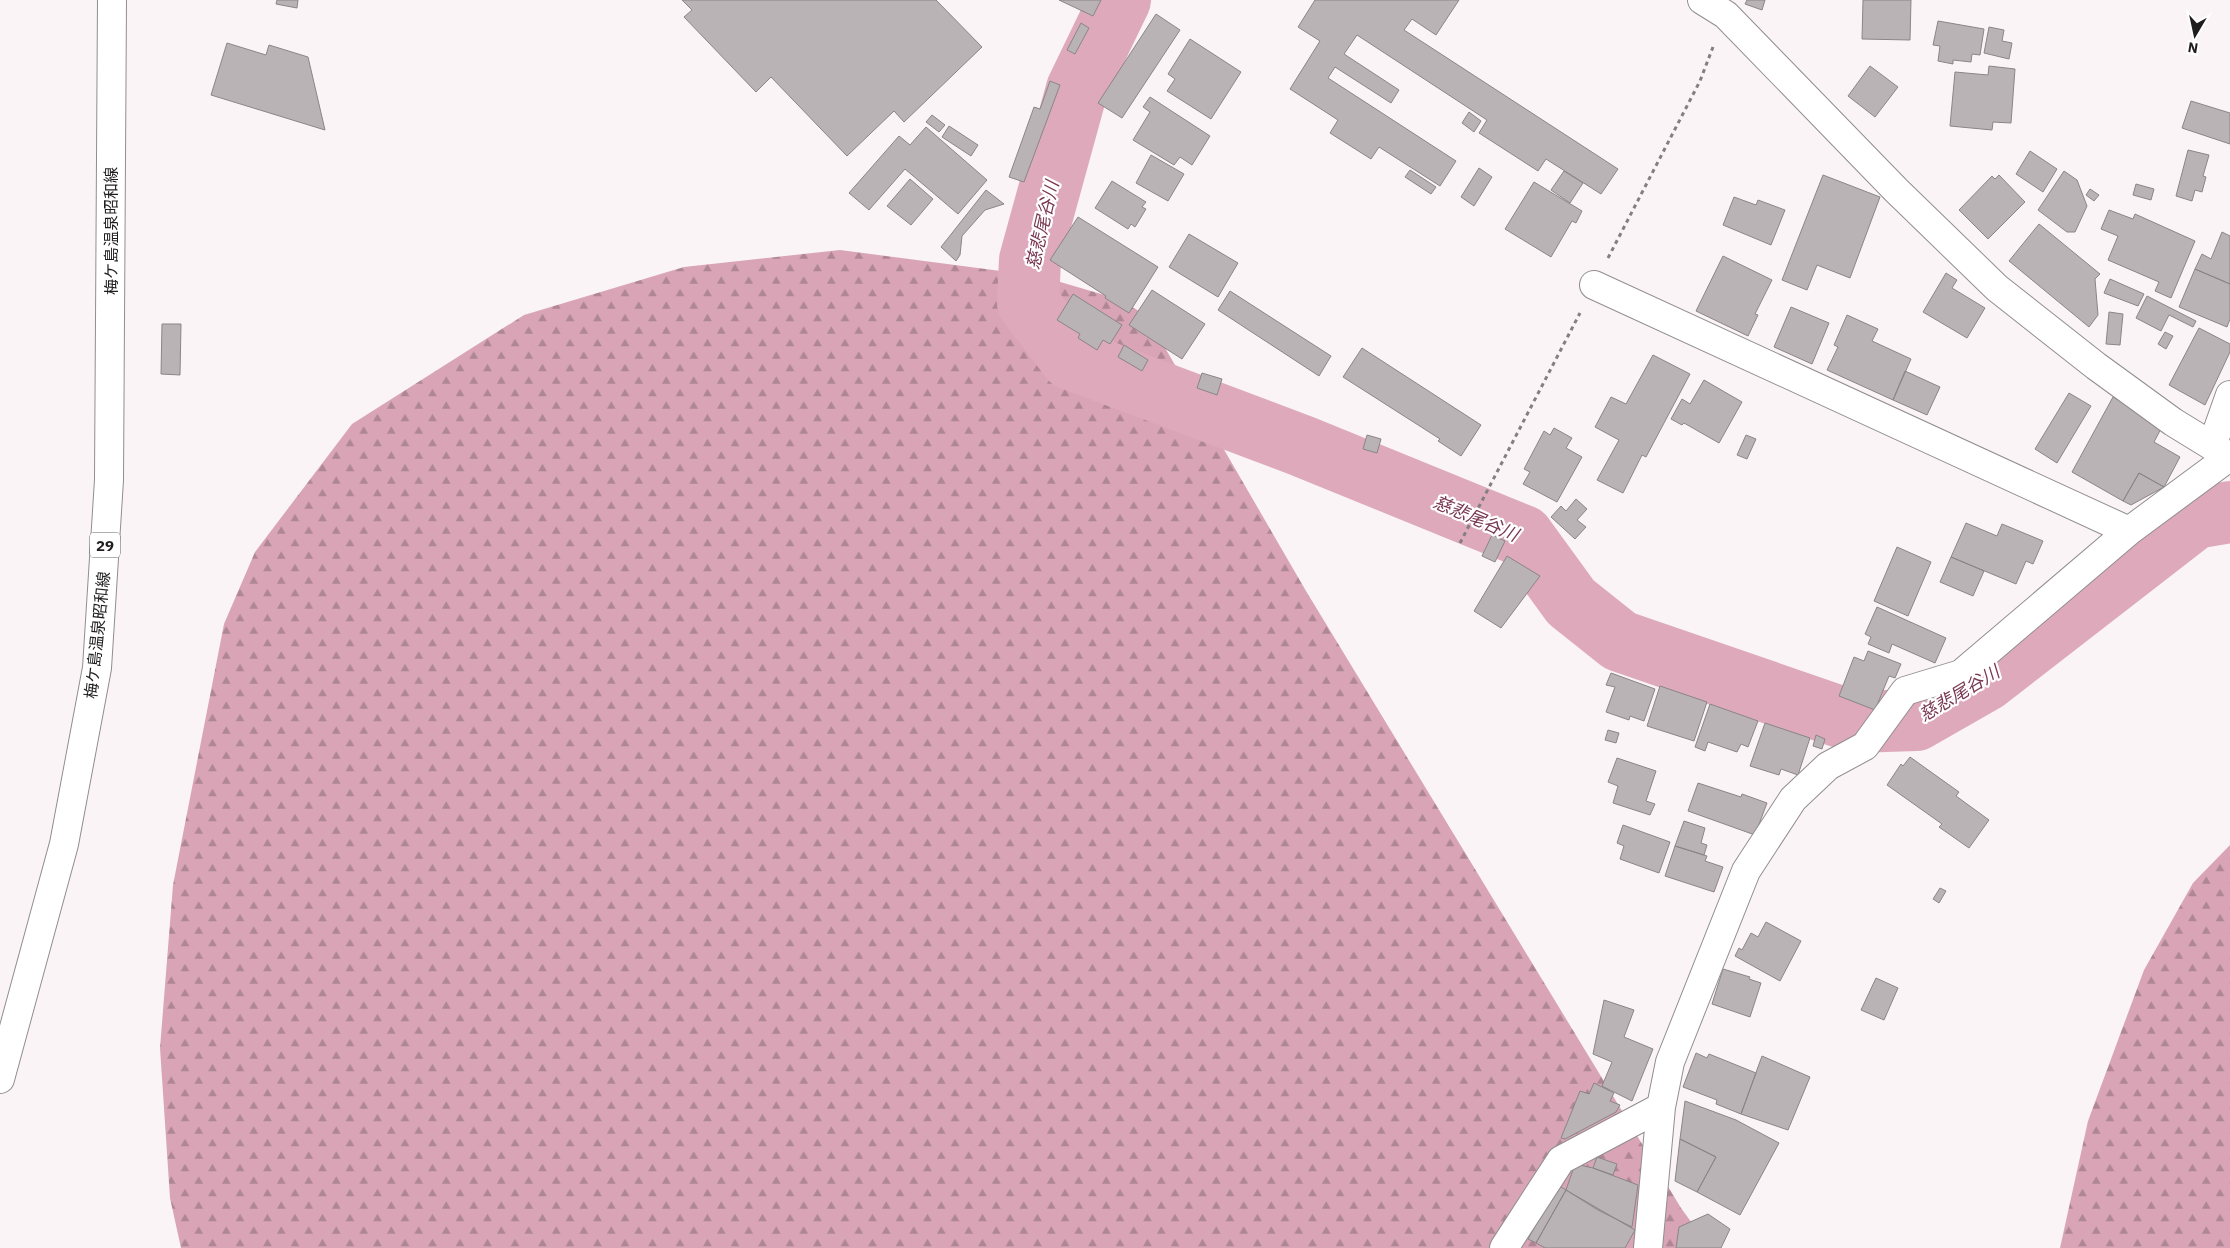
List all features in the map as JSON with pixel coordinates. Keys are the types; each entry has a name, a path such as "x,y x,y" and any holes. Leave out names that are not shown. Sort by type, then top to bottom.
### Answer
{"street":[{"name":"梅ケ島温泉昭和線","path":"0,1079 64,844 96,668 109,480 112,0"},
{"path":"1702,0 1726,15 1896,190 1997,288 2111,377 2173,422 2224,453"},
{"path":"1594,285 2129,531"},
{"path":"1648,1248 1660,1108 1670,1062 1746,871 1793,799 1828,766 1865,746 1905,690 1962,674 2129,531 2224,453 2230,395"},
{"path":"1504,1248 1561,1160 1660,1108"}],"green space":[{"path":"840,250 1040,276 1118,299 1146,315 1306,591 1681,1208 1710,1248 181,1248 170,1198 160,1048 173,885 224,624 255,552 352,424 524,315 684,267"},
{"path":"2230,845 2230,1248 2060,1248 2088,1121 2144,970 2193,883"}],"building":[{"path":"277,0 298,0 297,8 276,4"},
{"path":"682,0 936,0 982,47 904,122 894,111 847,156 771,77 756,92 684,17 692,10"},
{"path":"1059,0 1101,0 1093,16"},
{"path":"1315,0 1459,0 1436,35 1412,19 1404,30 1618,169 1601,194 1546,159 1538,171 1479,133 1487,120 1357,35 1344,54 1399,90 1391,103 1335,67 1328,78 1456,161 1440,186 1379,147 1371,159 1330,133 1338,120 1290,89 1320,41 1298,27"},
{"path":"1747,0 1765,0 1762,10 1745,4"},
{"path":"1863,0 1911,0 1910,40 1862,39"},
{"path":"1156,14 1180,30 1122,118 1098,103"},
{"path":"1938,21 1984,29 1980,55 1972,54 1971,62 1953,60 1953,64 1938,61 1940,46 1933,45"},
{"path":"1081,23 1089,28 1075,54 1067,50"},
{"path":"1989,27 2004,30 2002,41 2012,43 2009,59 1984,53"},
{"path":"1190,39 1241,72 1211,119 1167,91 1175,79 1168,74"},
{"path":"227,43 266,55 269,45 308,57 325,130 211,95"},
{"path":"1870,66 1898,87 1875,117 1848,96"},
{"path":"1989,66 2015,69 2011,123 1993,122 1992,130 1950,126 1955,72 1988,75"},
{"path":"1050,81 1060,85 1024,182 1009,177 1034,107 1040,109"},
{"path":"1150,97 1210,136 1192,165 1180,157 1174,165 1133,140 1150,112 1143,107"},
{"path":"2191,101 2230,113 2230,144 2182,128"},
{"path":"1469,112 1481,121 1474,132 1462,123"},
{"path":"932,115 945,125 939,132 926,122"},
{"path":"949,126 978,145 971,156 942,137"},
{"path":"926,127 987,180 958,214 905,169 869,210 849,193 899,136 910,145"},
{"path":"2188,150 2209,155 2203,176 2206,177 2202,192 2195,190 2192,201 2176,196"},
{"path":"2030,151 2057,169 2043,192 2016,174"},
{"path":"1151,155 1184,174 1168,201 1136,183"},
{"path":"1479,168 1492,177 1474,206 1461,197"},
{"path":"1410,170 1436,187 1431,194 1405,177"},
{"path":"1564,171 1583,183 1570,203 1551,190"},
{"path":"2064,171 2077,180 2087,206 2075,232 2067,232 2038,210"},
{"path":"1823,175 1880,197 1850,278 1817,265 1807,290 1782,280"},
{"path":"1999,175 2025,202 1988,239 1959,210 1992,176 1995,179"},
{"path":"910,179 933,199 911,225 887,206"},
{"path":"1112,181 1146,202 1142,207 1146,209 1135,227 1131,224 1128,229 1095,208"},
{"path":"1534,182 1582,211 1576,223 1572,221 1551,257 1505,229"},
{"path":"2136,184 2154,189 2151,200 2133,195"},
{"path":"2090,189 2099,195 2094,201 2086,195"},
{"path":"986,190 1004,204 985,210 962,236 960,255 956,261 941,247"},
{"path":"1734,197 1756,205 1758,200 1785,210 1771,245 1723,225"},
{"path":"2109,210 2133,219 2135,214 2195,241 2171,298 2155,291 2159,282 2108,260 2118,236 2101,229"},
{"path":"1078,217 1158,267 1129,313 1050,260"},
{"path":"2039,224 2100,274 2095,279 2098,315 2089,327 2009,261"},
{"path":"2222,232 2230,236 2230,284 2195,269 2202,254 2211,259"},
{"path":"1189,234 1238,263 1218,297 1169,267"},
{"path":"1723,256 1772,280 1755,314 1758,315 1748,336 1696,311"},
{"path":"2195,269 2230,284 2230,319 2227,327 2179,307"},
{"path":"1946,273 1957,280 1952,288 1985,308 1967,338 1923,312"},
{"path":"2110,279 2144,294 2138,306 2104,293"},
{"path":"1152,290 1205,324 1182,359 1129,325"},
{"path":"1230,291 1331,356 1319,376 1218,310"},
{"path":"1073,294 1122,325 1110,344 1103,340 1097,350 1078,338 1080,334 1057,320"},
{"path":"2147,296 2196,321 2193,327 2169,315 2161,331 2136,318"},
{"path":"1791,307 1829,323 1812,364 1774,347"},
{"path":"2109,312 2123,314 2120,345 2106,344"},
{"path":"1847,315 1878,329 1872,341 1911,359 1893,400 1827,370 1838,347 1834,345"},
{"path":"162,324 181,324 180,375 161,374"},
{"path":"2199,328 2230,344 2230,352 2205,405 2169,385"},
{"path":"2165,332 2173,336 2166,349 2158,344"},
{"path":"1124,345 1148,360 1142,371 1118,357"},
{"path":"1362,348 1481,425 1461,456 1438,441 1440,439 1343,377"},
{"path":"1653,355 1690,374 1646,457 1642,455 1623,493 1597,480 1619,440 1595,427 1611,397 1626,404"},
{"path":"1905,371 1940,387 1927,415 1893,400"},
{"path":"1202,373 1222,379 1217,395 1197,388"},
{"path":"1704,380 1742,402 1719,443 1684,423 1682,425 1671,419 1682,399 1690,404"},
{"path":"2069,393 2091,406 2057,463 2035,449"},
{"path":"2113,397 2163,425 2154,442 2180,457 2164,487 2139,473 2123,501 2072,472"},
{"path":"1554,428 1572,438 1566,448 1582,457 1557,502 1523,484 1530,472 1524,469 1544,431 1550,435"},
{"path":"1367,435 1381,439 1377,453 1363,449"},
{"path":"1746,435 1756,439 1747,459 1737,455"},
{"path":"2139,473 2164,487 2131,505 2123,501"},
{"path":"1576,499 1587,509 1577,520 1586,527 1575,539 1551,517 1561,506 1566,511"},
{"path":"1966,523 1997,536 2002,524 2043,541 2033,564 2026,561 2016,584 1951,557"},
{"path":"1492,535 1505,541 1495,562 1482,556"},
{"path":"1897,547 1931,562 1908,616 1874,601"},
{"path":"1507,556 1540,576 1501,628 1474,611"},
{"path":"1951,557 1984,571 1973,596 1940,582"},
{"path":"1877,607 1946,638 1935,663 1892,644 1889,653 1868,644 1871,637 1865,634"},
{"path":"1868,651 1901,664 1895,678 1889,676 1875,710 1839,696 1854,657 1864,661"},
{"path":"1611,673 1655,689 1644,721 1630,716 1629,720 1606,712 1615,687 1606,685"},
{"path":"1660,686 1707,702 1694,741 1647,726"},
{"path":"1710,704 1758,721 1748,747 1741,744 1737,752 1708,742 1705,751 1695,747"},
{"path":"1765,723 1810,738 1798,775 1781,769 1779,775 1750,766"},
{"path":"1608,730 1619,733 1616,743 1605,740"},
{"path":"1816,735 1825,739 1822,749 1813,746"},
{"path":"1910,757 1959,792 1956,796 1989,820 1969,848 1939,827 1942,824 1887,785 1901,764 1903,766"},
{"path":"1617,758 1656,771 1646,801 1655,804 1650,815 1613,803 1618,786 1608,782"},
{"path":"1698,783 1741,797 1742,794 1767,803 1755,835 1688,811"},
{"path":"1684,821 1705,828 1701,843 1707,845 1704,855 1675,846"},
{"path":"1623,825 1670,842 1659,873 1620,859 1624,846 1617,843"},
{"path":"1675,846 1707,856 1705,861 1723,867 1714,892 1665,876"},
{"path":"1940,888 1946,891 1939,903 1933,899"},
{"path":"1766,922 1801,941 1780,981 1735,956 1739,948 1742,950 1751,933 1758,937"},
{"path":"1723,969 1750,977 1749,979 1761,983 1750,1017 1712,1004"},
{"path":"1876,978 1898,988 1884,1020 1861,1010"},
{"path":"1604,1000 1634,1010 1624,1037 1653,1049 1632,1101 1602,1086 1612,1062 1593,1054"},
{"path":"1696,1053 1707,1058 1709,1054 1756,1073 1741,1114 1716,1104 1717,1100 1683,1087"},
{"path":"1762,1056 1810,1077 1788,1130 1741,1114"},
{"path":"1594,1083 1614,1093 1610,1101 1620,1105 1616,1112 1565,1139 1561,1138 1580,1091 1589,1094"},
{"path":"1685,1101 1736,1120 1779,1143 1740,1215 1697,1192 1716,1157 1680,1139"},
{"path":"1680,1139 1716,1157 1697,1192 1675,1181"},
{"path":"1597,1157 1617,1164 1613,1175 1593,1168"},
{"path":"1575,1164 1593,1168 1638,1185 1632,1227 1598,1210 1566,1190"},
{"path":"1558,1185 1566,1190 1536,1243 1528,1239"},
{"path":"1566,1190 1635,1230 1625,1248 1545,1248 1536,1243"},
{"path":"1708,1214 1730,1229 1721,1248 1676,1248 1679,1227"}],"waterway":[{"name":"慈悲尾谷川","path":"1120,0 1077,89 1030,260 1028,303 1071,359 1302,446 1523,536 1571,602 1620,641 1855,722 1916,720 1986,680 2195,518 2230,512"}]}
